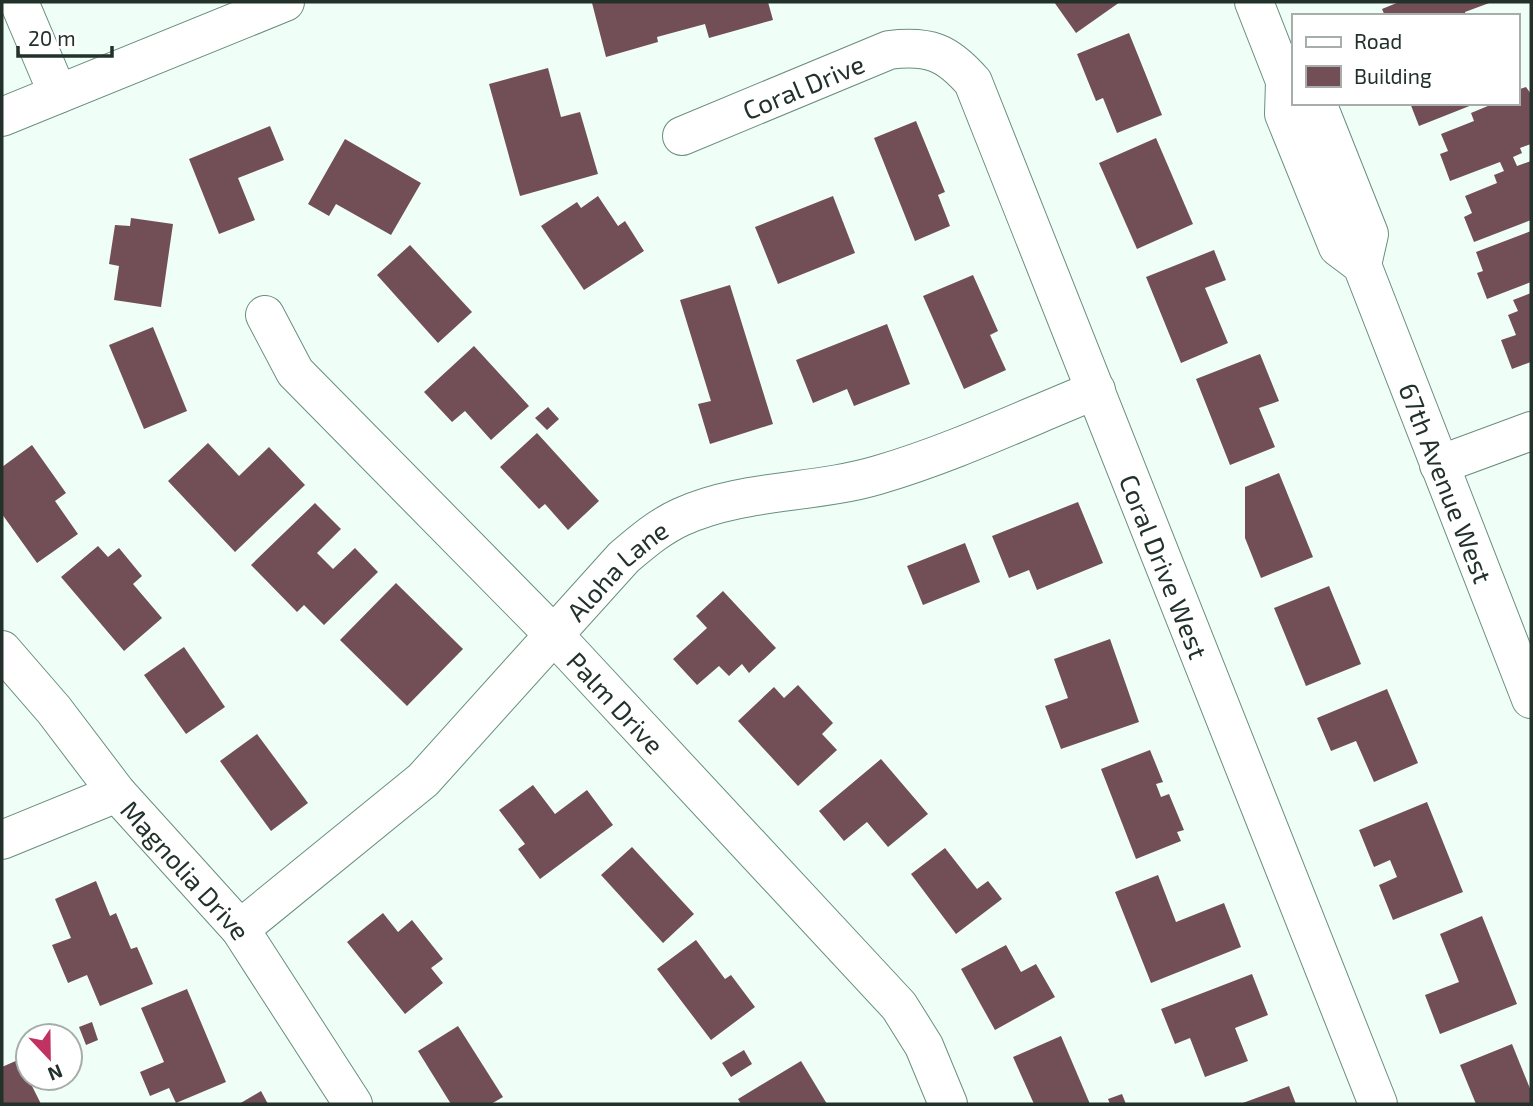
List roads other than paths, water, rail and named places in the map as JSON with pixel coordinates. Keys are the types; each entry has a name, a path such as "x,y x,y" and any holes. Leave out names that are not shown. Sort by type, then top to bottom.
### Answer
{"street":[{"path":"19,2 58,94"},
{"path":"2,117 285,2"},
{"name":"67th Avenue West","path":"1254,2 1289,83 1284,114 1338,247 1362,265 1531,699"},
{"name":"Coral Drive","path":"682,136 889,50 913,47 928,50"},
{"name":"Coral Drive West","path":"928,50 937,52 957,64 973,82 1378,1104"},
{"path":"1318,105 1369,234 1362,265"},
{"name":"Palm Drive","path":"265,314 295,372 553,634 899,1006 924,1046 948,1104"},
{"name":"Aloha Lane","path":"240,929 423,780 624,557 650,535 680,517 712,505 874,476 916,463 1096,390"},
{"path":"1439,465 1531,431"},
{"name":"Magnolia Drive","path":"2,650 54,710 117,793 240,929 353,1104"},
{"path":"2,840 117,793"}]}
